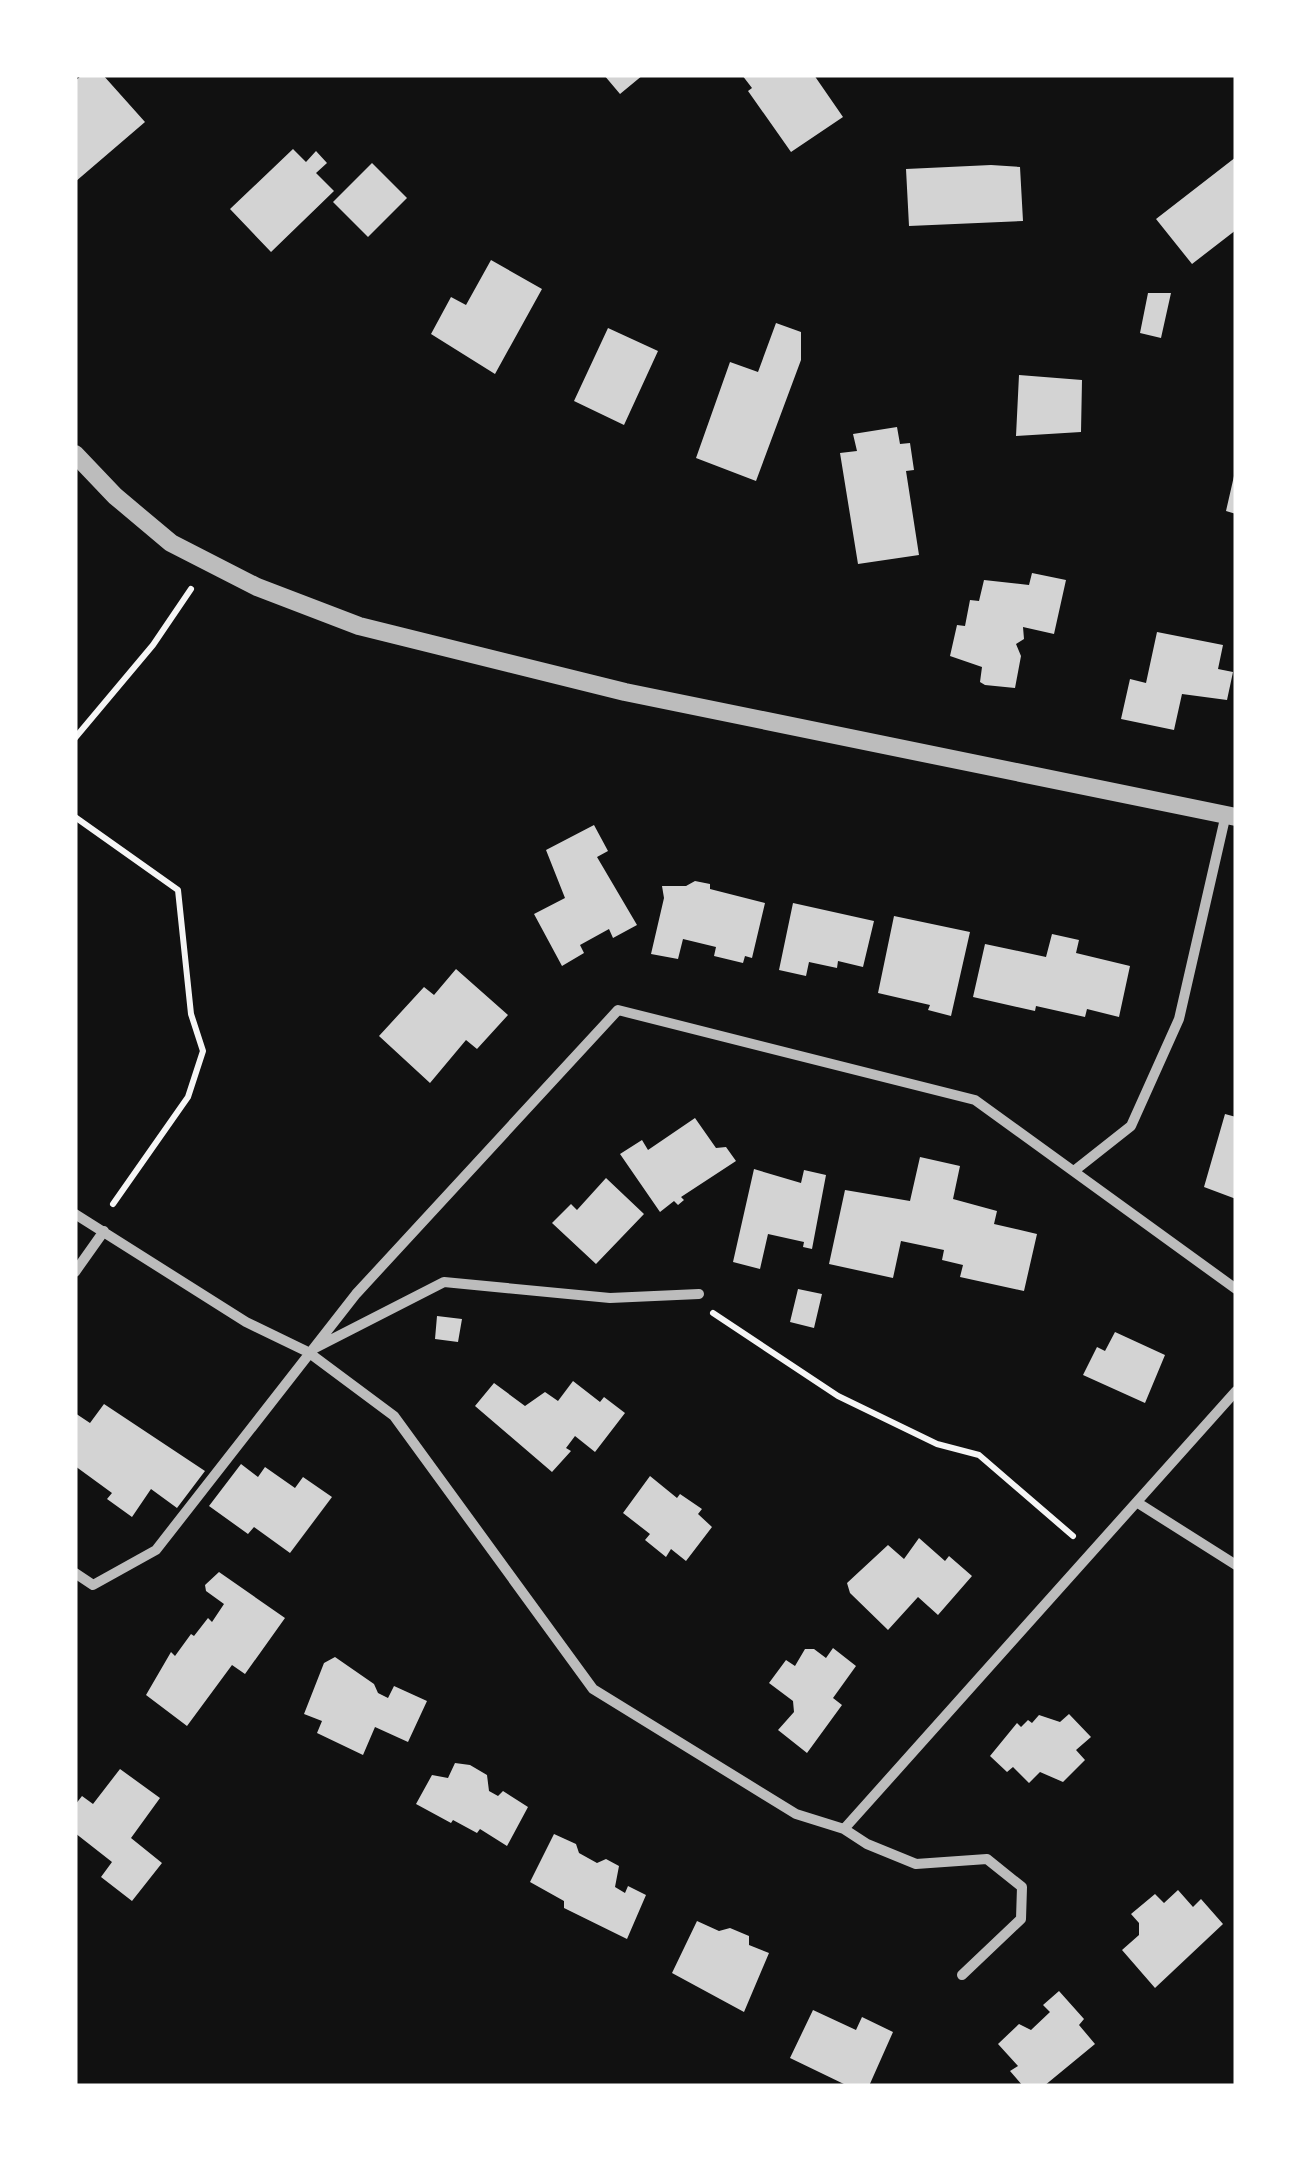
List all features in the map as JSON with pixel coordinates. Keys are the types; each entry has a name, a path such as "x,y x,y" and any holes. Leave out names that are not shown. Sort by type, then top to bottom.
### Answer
{"street":[{"path":"75,454 114,496 171,543 258,588 359,626 625,692 1231,815 1180,1019 1131,1126 1074,1170"},
{"path":"75,1573 93,1585 156,1550 308,1352 618,1010 975,1100 1236,1289"},
{"path":"75,1214 246,1322 308,1352 394,1416 593,1689 796,1814 844,1828 867,1844 916,1864 986,1860 1022,1886 1020,1919 962,1975"},
{"path":"75,1272 100,1229"},
{"path":"308,1352 444,1282 610,1298 699,1294"},
{"path":"844,1828 1236,1391"},
{"path":"1138,1503 1236,1564"}],"path":[{"path":"75,738 153,645 209,562"},
{"path":"75,817 178,890 191,1014 203,1051 188,1097 100,1229"},
{"path":"686,1294 838,1396 936,1444 979,1456 1093,1553"}],"building":[{"path":"82,75 103,75 145,122 75,182 75,81"},
{"path":"604,75 643,75 620,94"},
{"path":"742,75 814,75 843,117 791,152 748,91 752,88"},
{"path":"293,149 306,162 316,151 327,163 316,173 334,191 271,252 230,209"},
{"path":"1236,157 1236,230 1192,264 1156,219"},
{"path":"372,163 407,198 368,237 333,202"},
{"path":"1020,167 1023,221 909,226 906,169"},
{"path":"491,260 542,289 495,374 431,334 451,297 466,305"},
{"path":"1148,293 1171,293 1161,338 1140,333"},
{"path":"776,323 801,332 801,360 756,481 696,458 730,362 758,372"},
{"path":"608,328 658,351 624,425 574,401"},
{"path":"1019,375 1082,380 1081,432 1016,436"},
{"path":"897,427 900,444 910,443 914,470 906,471 919,555 858,564 840,453 857,451 853,434"},
{"path":"1236,476 1236,514 1226,511"},
{"path":"1032,573 1066,580 1054,634 1023,627 1024,639 1016,644 1021,656 1015,688 985,685 980,682 982,667 950,656 957,625 965,626 970,600 979,601 984,580 1029,585"},
{"path":"1157,632 1223,645 1218,669 1233,672 1227,700 1182,694 1174,730 1121,719 1130,679 1146,683"},
{"path":"594,825 608,851 597,857 637,925 613,938 609,929 580,945 584,953 562,966 534,914 565,898 546,850"},
{"path":"695,881 710,884 710,889 765,903 752,958 745,956 743,963 714,956 716,947 683,939 678,959 651,954 664,898 662,886 686,886"},
{"path":"793,903 874,921 863,967 838,961 837,968 809,962 806,976 779,970"},
{"path":"894,916 970,932 951,1016 928,1010 930,1005 878,993"},
{"path":"1052,934 1079,940 1076,953 1130,966 1119,1017 1087,1009 1085,1017 1036,1006 1035,1011 973,997 985,944 1046,957"},
{"path":"456,969 508,1015 477,1049 466,1040 430,1083 379,1036 424,987 434,995"},
{"path":"1225,1114 1236,1117 1236,1199 1204,1187"},
{"path":"695,1118 716,1148 726,1147 736,1161 681,1197 684,1200 678,1205 674,1201 660,1212 620,1154 642,1140 648,1150"},
{"path":"920,1157 960,1166 953,1199 997,1211 994,1224 1037,1234 1024,1291 960,1277 963,1265 942,1260 944,1250 901,1241 893,1278 829,1264 845,1190 910,1201"},
{"path":"754,1169 801,1183 804,1170 826,1175 812,1249 803,1247 804,1242 768,1234 760,1269 733,1262"},
{"path":"606,1178 644,1214 596,1264 552,1223 571,1204 577,1210"},
{"path":"798,1289 822,1294 814,1328 790,1322"},
{"path":"437,1316 462,1319 458,1342 435,1339"},
{"path":"1115,1332 1165,1355 1145,1403 1083,1375 1097,1347 1105,1351"},
{"path":"573,1381 600,1402 604,1397 625,1413 595,1452 575,1436 566,1448 571,1451 552,1472 475,1406 494,1383 525,1406 545,1392 558,1401"},
{"path":"104,1404 205,1471 177,1508 151,1489 132,1517 107,1499 112,1493 75,1466 75,1413 90,1423"},
{"path":"241,1464 258,1477 265,1467 295,1488 303,1477 332,1497 290,1553 254,1527 248,1534 209,1506"},
{"path":"650,1476 677,1498 680,1494 702,1509 698,1514 712,1527 686,1561 671,1549 666,1557 645,1540 650,1534 623,1513"},
{"path":"919,1538 945,1561 949,1556 972,1576 938,1615 918,1597 888,1630 850,1593 847,1583 888,1545 904,1559"},
{"path":"219,1572 285,1618 245,1674 232,1665 187,1726 146,1695 171,1652 175,1656 208,1618 212,1622 224,1604 206,1591 205,1585"},
{"path":"833,1648 856,1666 833,1698 842,1705 807,1753 778,1730 794,1712 793,1701 769,1683 786,1660 795,1666 805,1649 814,1649 826,1658"},
{"path":"335,1657 388,1698 394,1686 427,1701 408,1742 375,1727 363,1755 317,1733 322,1721 304,1714 324,1663"},
{"path":"1069,1714 1091,1737 1076,1750 1085,1760 1063,1782 1040,1772 1029,1783 1013,1767 1007,1772 990,1756 1017,1723 1021,1727 1028,1720 1032,1723 1039,1715 1060,1722"},
{"path":"455,1763 470,1765 487,1775 489,1791 498,1796 503,1791 528,1807 507,1846 480,1829 477,1833 453,1820 451,1823 416,1804 432,1775 448,1778"},
{"path":"120,1769 160,1798 131,1838 162,1863 132,1901 101,1877 112,1862 75,1833 75,1805 82,1796 93,1804"},
{"path":"554,1834 576,1844 579,1853 597,1863 606,1859 619,1866 615,1887 625,1893 628,1886 646,1895 627,1939 564,1908 564,1901 530,1882"},
{"path":"1178,1890 1193,1907 1201,1899 1223,1924 1155,1988 1122,1950 1139,1935 1139,1923 1131,1914 1155,1894 1164,1903"},
{"path":"697,1921 719,1931 730,1928 749,1936 749,1945 769,1953 744,2012 672,1973"},
{"path":"1059,1991 1084,2019 1079,2025 1095,2044 1044,2086 1023,2086 1010,2071 1018,2066 998,2044 1019,2024 1031,2030 1050,2012 1043,2005"},
{"path":"813,2010 856,2030 862,2017 893,2032 869,2086 848,2086 790,2058"}]}
